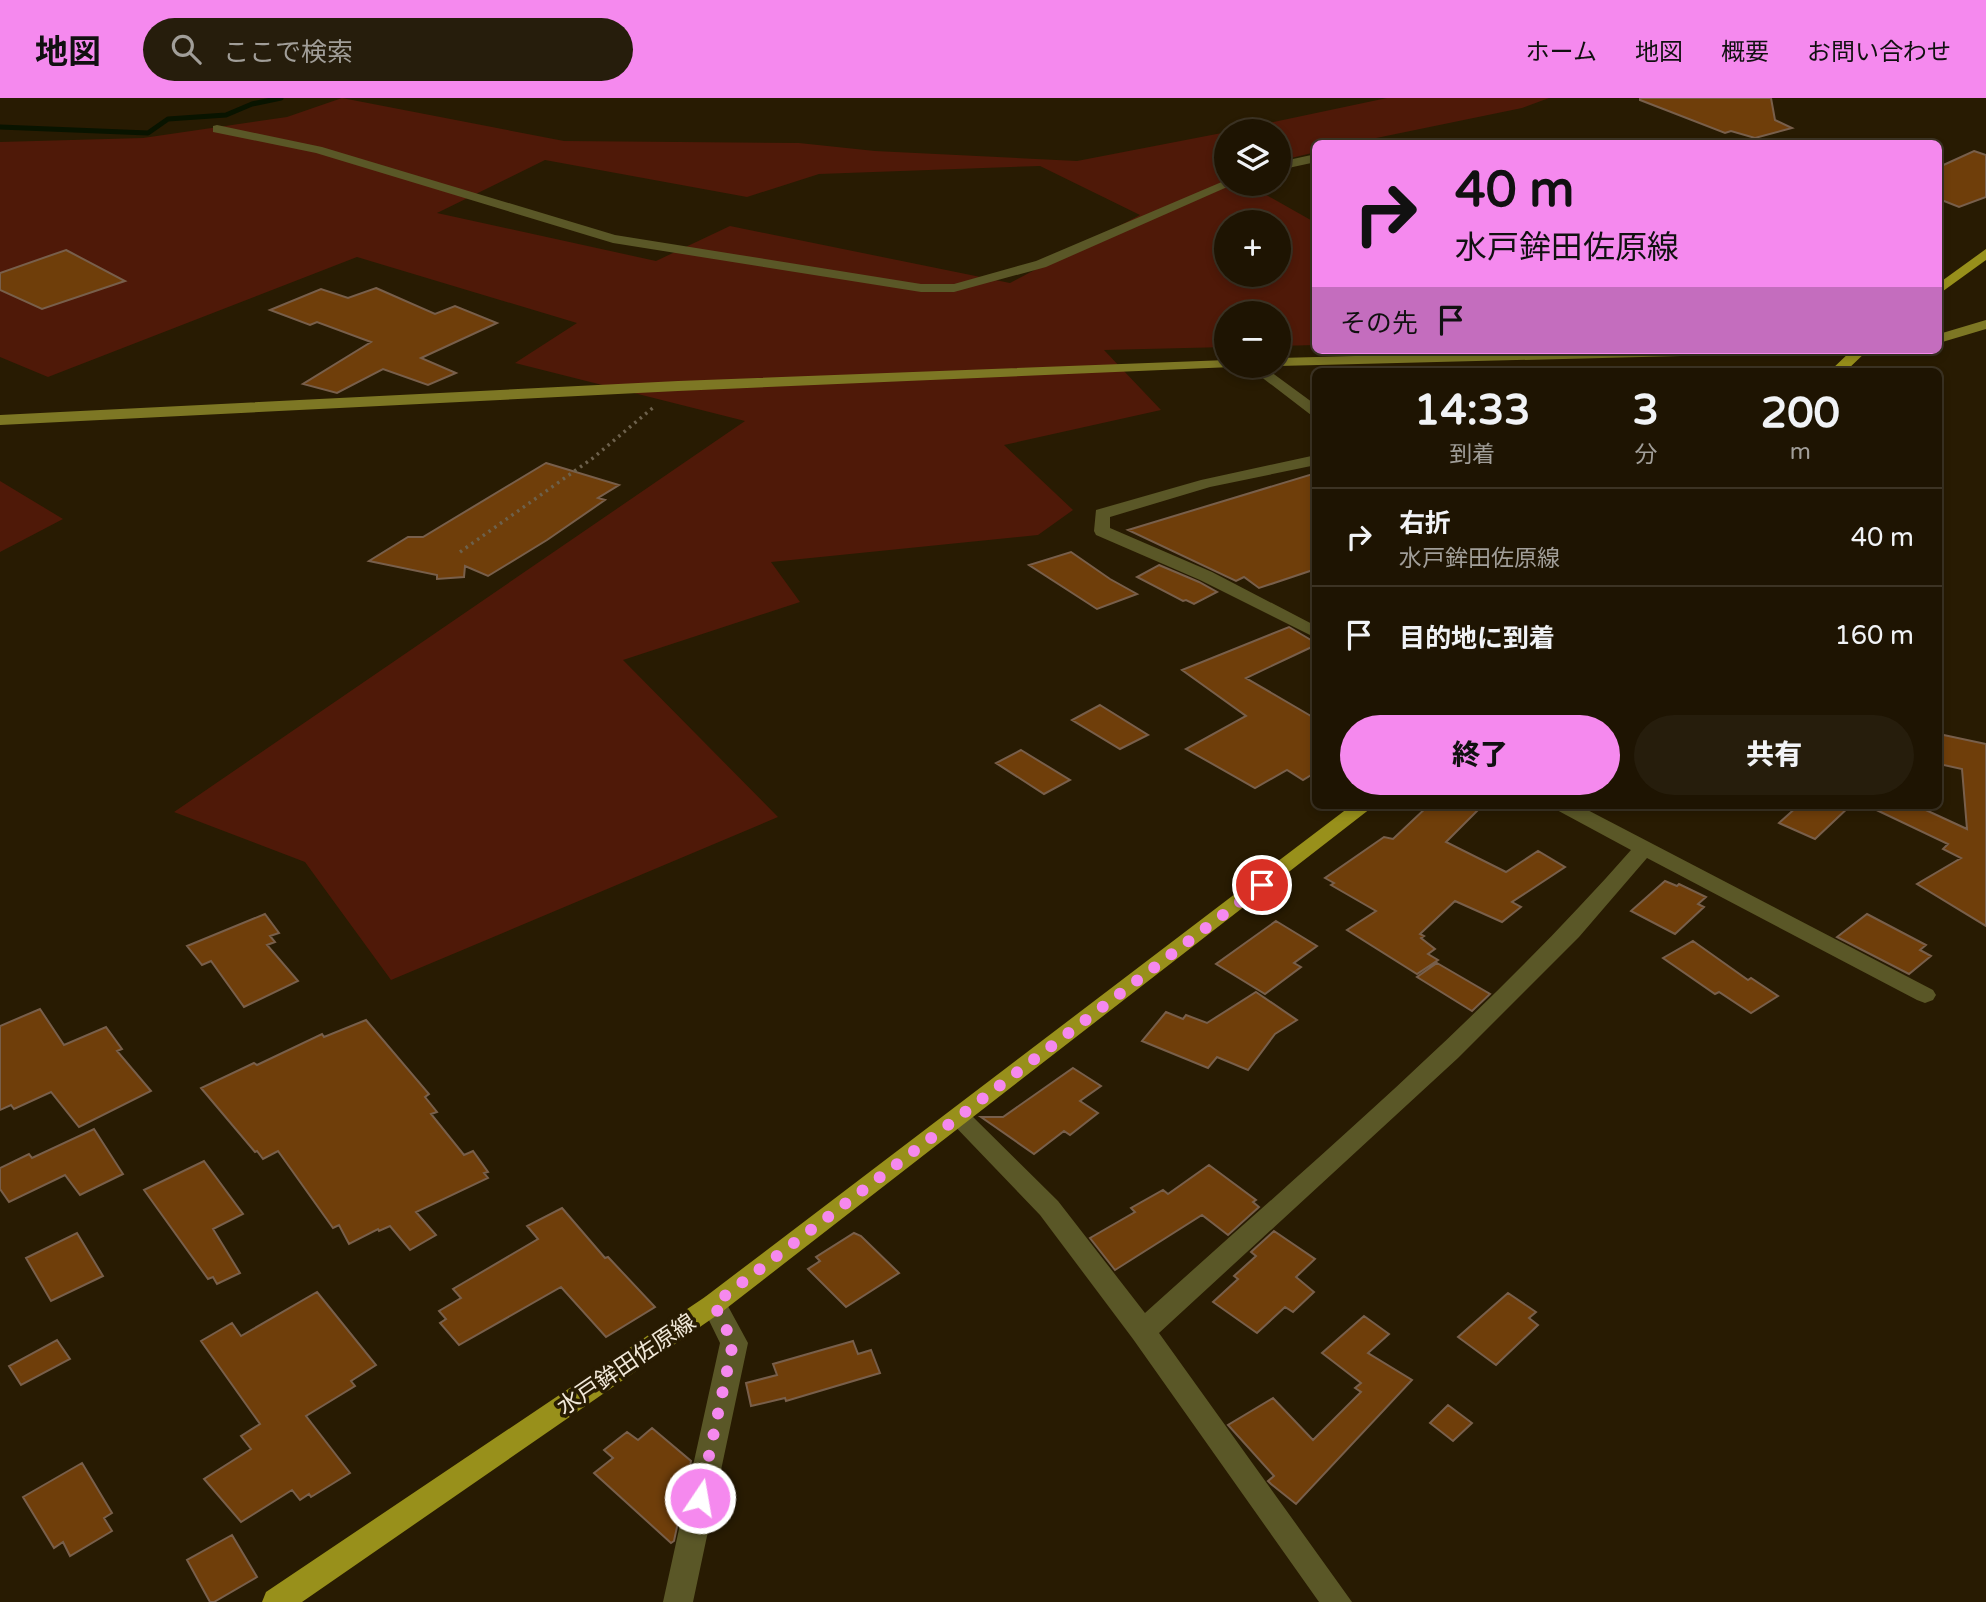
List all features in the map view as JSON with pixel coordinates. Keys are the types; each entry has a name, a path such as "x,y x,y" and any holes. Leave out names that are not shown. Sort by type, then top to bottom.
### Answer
{"main road":[{"path":"1942,288 1986,253"},
{"path":"1840,368 1856,354"},
{"name":"水戸鉾田佐原線","path":"277,1602 714,1304 1359,809"}],"street":[{"path":"217,129 318,150 613,239 921,288 954,288 1041,264 1214,190"},
{"path":"1291,163 1312,159"},
{"path":"1942,339 1986,324"},
{"path":"1291,362 1600,354"},
{"path":"0,420 678,386 1214,365"},
{"path":"1270,378 1312,409"},
{"path":"1312,461 1207,484 1102,514 1102,531 1206,576 1312,631"},
{"path":"1570,809 1925,995"},
{"path":"1143,1331 1450,1052 1571,932 1644,848"},
{"path":"959,1118 1049,1208 1143,1331 1337,1602"},
{"path":"678,1602 733,1343 714,1304"}],"path":[{"path":"460,552 593,458 678,386"}],"shaded area":[{"path":"342,98 564,141 799,143 875,151 1077,161 1214,135 1214,196 1268,196 1312,221 1312,345 1291,346 1291,301 1214,301 1214,347 1104,350 1161,410 1004,445 1073,510 1038,535 771,562 800,602 623,660 778,817 391,980 305,862 174,812 745,421 515,363 577,323 357,257 48,377 0,357 0,142 143,138 287,117","holes":["545,160 747,197 819,174 1040,166 1140,215 1010,283 730,226 656,261 437,213"]},
{"path":"1387,98 1549,98 1522,108 1367,140 1312,140 1312,153 1291,158 1291,119 1288,119"},
{"path":"0,481 63,519 0,552"}],"building":[{"path":"1640,98 1771,98 1775,120 1792,128 1755,138 1731,131 1725,133"},
{"path":"1974,151 1986,155 1986,197 1959,207 1942,200 1942,166"},
{"path":"66,250 125,281 42,309 0,290 0,273"},
{"path":"376,288 435,314 455,306 497,323 421,358 456,373 428,385 383,369 337,393 303,384 371,342 317,322 310,325 270,310 321,289 348,298"},
{"path":"546,463 619,485 598,498 605,500 488,576 465,566 464,577 437,579 437,575 369,561 408,537 423,537"},
{"path":"1312,474 1312,570 1259,588 1244,577 1236,581 1128,530"},
{"path":"1071,552 1137,594 1097,609 1029,565"},
{"path":"1159,565 1217,592 1194,604 1137,577"},
{"path":"1289,627 1312,641 1312,647 1246,678 1312,717 1312,774 1303,780 1287,770 1255,788 1186,749 1246,716 1182,670"},
{"path":"1100,705 1148,735 1120,749 1072,720"},
{"path":"1942,735 1986,744 1986,926 1917,884 1961,858 1943,849 1948,844 1874,809 1924,809 1967,829 1962,769 1942,765"},
{"path":"1021,750 1070,780 1044,794 996,763"},
{"path":"1425,809 1479,809 1446,842 1506,872 1538,851 1565,867 1512,902 1521,907 1502,922 1455,901 1420,934 1424,936 1421,938 1435,949 1428,954 1438,960 1417,974 1347,930 1376,911 1331,885 1334,883 1325,878 1384,837 1393,839"},
{"path":"1795,809 1847,809 1815,839 1779,823"},
{"path":"1665,881 1677,886 1679,884 1706,897 1698,904 1704,907 1675,934 1631,911"},
{"path":"265,914 279,933 270,936 275,942 267,945 298,981 244,1007 211,961 202,965 187,946"},
{"path":"1867,914 1926,945 1920,950 1931,956 1909,974 1837,937"},
{"path":"1276,921 1317,946 1294,963 1301,967 1265,994 1216,964"},
{"path":"1693,941 1748,980 1751,978 1778,996 1751,1013 1719,992 1715,994 1663,958"},
{"path":"1437,963 1490,994 1472,1011 1417,977"},
{"path":"1256,992 1297,1020 1275,1034 1248,1070 1217,1057 1208,1068 1142,1041 1166,1012 1183,1019 1186,1015 1207,1023"},
{"path":"40,1009 64,1045 106,1027 122,1049 117,1051 151,1091 79,1127 51,1092 14,1109 11,1105 0,1110 0,1026"},
{"path":"366,1020 429,1094 425,1097 437,1112 431,1114 464,1155 473,1151 488,1172 484,1173 488,1178 416,1212 436,1235 410,1250 390,1226 349,1244 339,1225 333,1228 278,1151 263,1159 201,1088 322,1034 324,1037"},
{"path":"1073,1068 1101,1086 1080,1101 1098,1113 1070,1135 1064,1131 1034,1154 981,1117 1003,1117"},
{"path":"94,1129 123,1174 80,1195 65,1175 9,1202 0,1189 0,1168 29,1154 32,1158"},
{"path":"204,1161 243,1214 213,1229 240,1273 217,1284 213,1277 208,1279 144,1190"},
{"path":"1209,1165 1256,1200 1253,1202 1259,1207 1228,1235 1202,1215 1115,1270 1090,1238 1135,1212 1131,1208 1163,1190 1168,1194"},
{"path":"562,1208 605,1258 608,1257 655,1307 606,1337 561,1287 459,1345 440,1323 446,1319 439,1311 461,1298 453,1289 538,1239 527,1226"},
{"path":"1274,1231 1315,1259 1296,1277 1314,1292 1293,1312 1285,1307 1257,1333 1213,1302 1238,1279 1234,1276 1256,1256 1251,1252"},
{"path":"77,1233 103,1276 51,1301 26,1258"},
{"path":"854,1233 861,1236 899,1273 846,1307 808,1269 820,1261 816,1257"},
{"path":"317,1292 376,1365 351,1381 355,1386 306,1416 350,1473 311,1497 309,1494 300,1500 292,1490 241,1522 204,1479 251,1449 241,1436 260,1424 201,1341 232,1323 241,1336"},
{"path":"1508,1293 1536,1312 1529,1318 1538,1325 1496,1365 1458,1337"},
{"path":"1364,1316 1389,1334 1368,1353 1412,1380 1296,1504 1268,1481 1274,1476 1228,1425 1273,1398 1313,1440 1361,1392 1355,1388 1361,1383 1322,1353"},
{"path":"57,1340 70,1359 21,1385 9,1366"},
{"path":"853,1341 858,1354 871,1350 880,1373 786,1401 785,1398 751,1406 746,1383 777,1375 773,1364"},
{"path":"1448,1405 1472,1423 1453,1441 1430,1423"},
{"path":"652,1428 691,1461 674,1541 671,1543 594,1473 613,1458 604,1450 627,1432 638,1440"},
{"path":"82,1463 112,1513 104,1518 112,1531 70,1556 63,1542 54,1548 23,1497"},
{"path":"232,1535 257,1577 210,1602 187,1560"}],"waterway":[{"path":"0,127 148,133 168,119 226,115 252,104 281,98"}],"route":[{"path":"700,1498 733,1343 714,1304 1262,885"}]}
